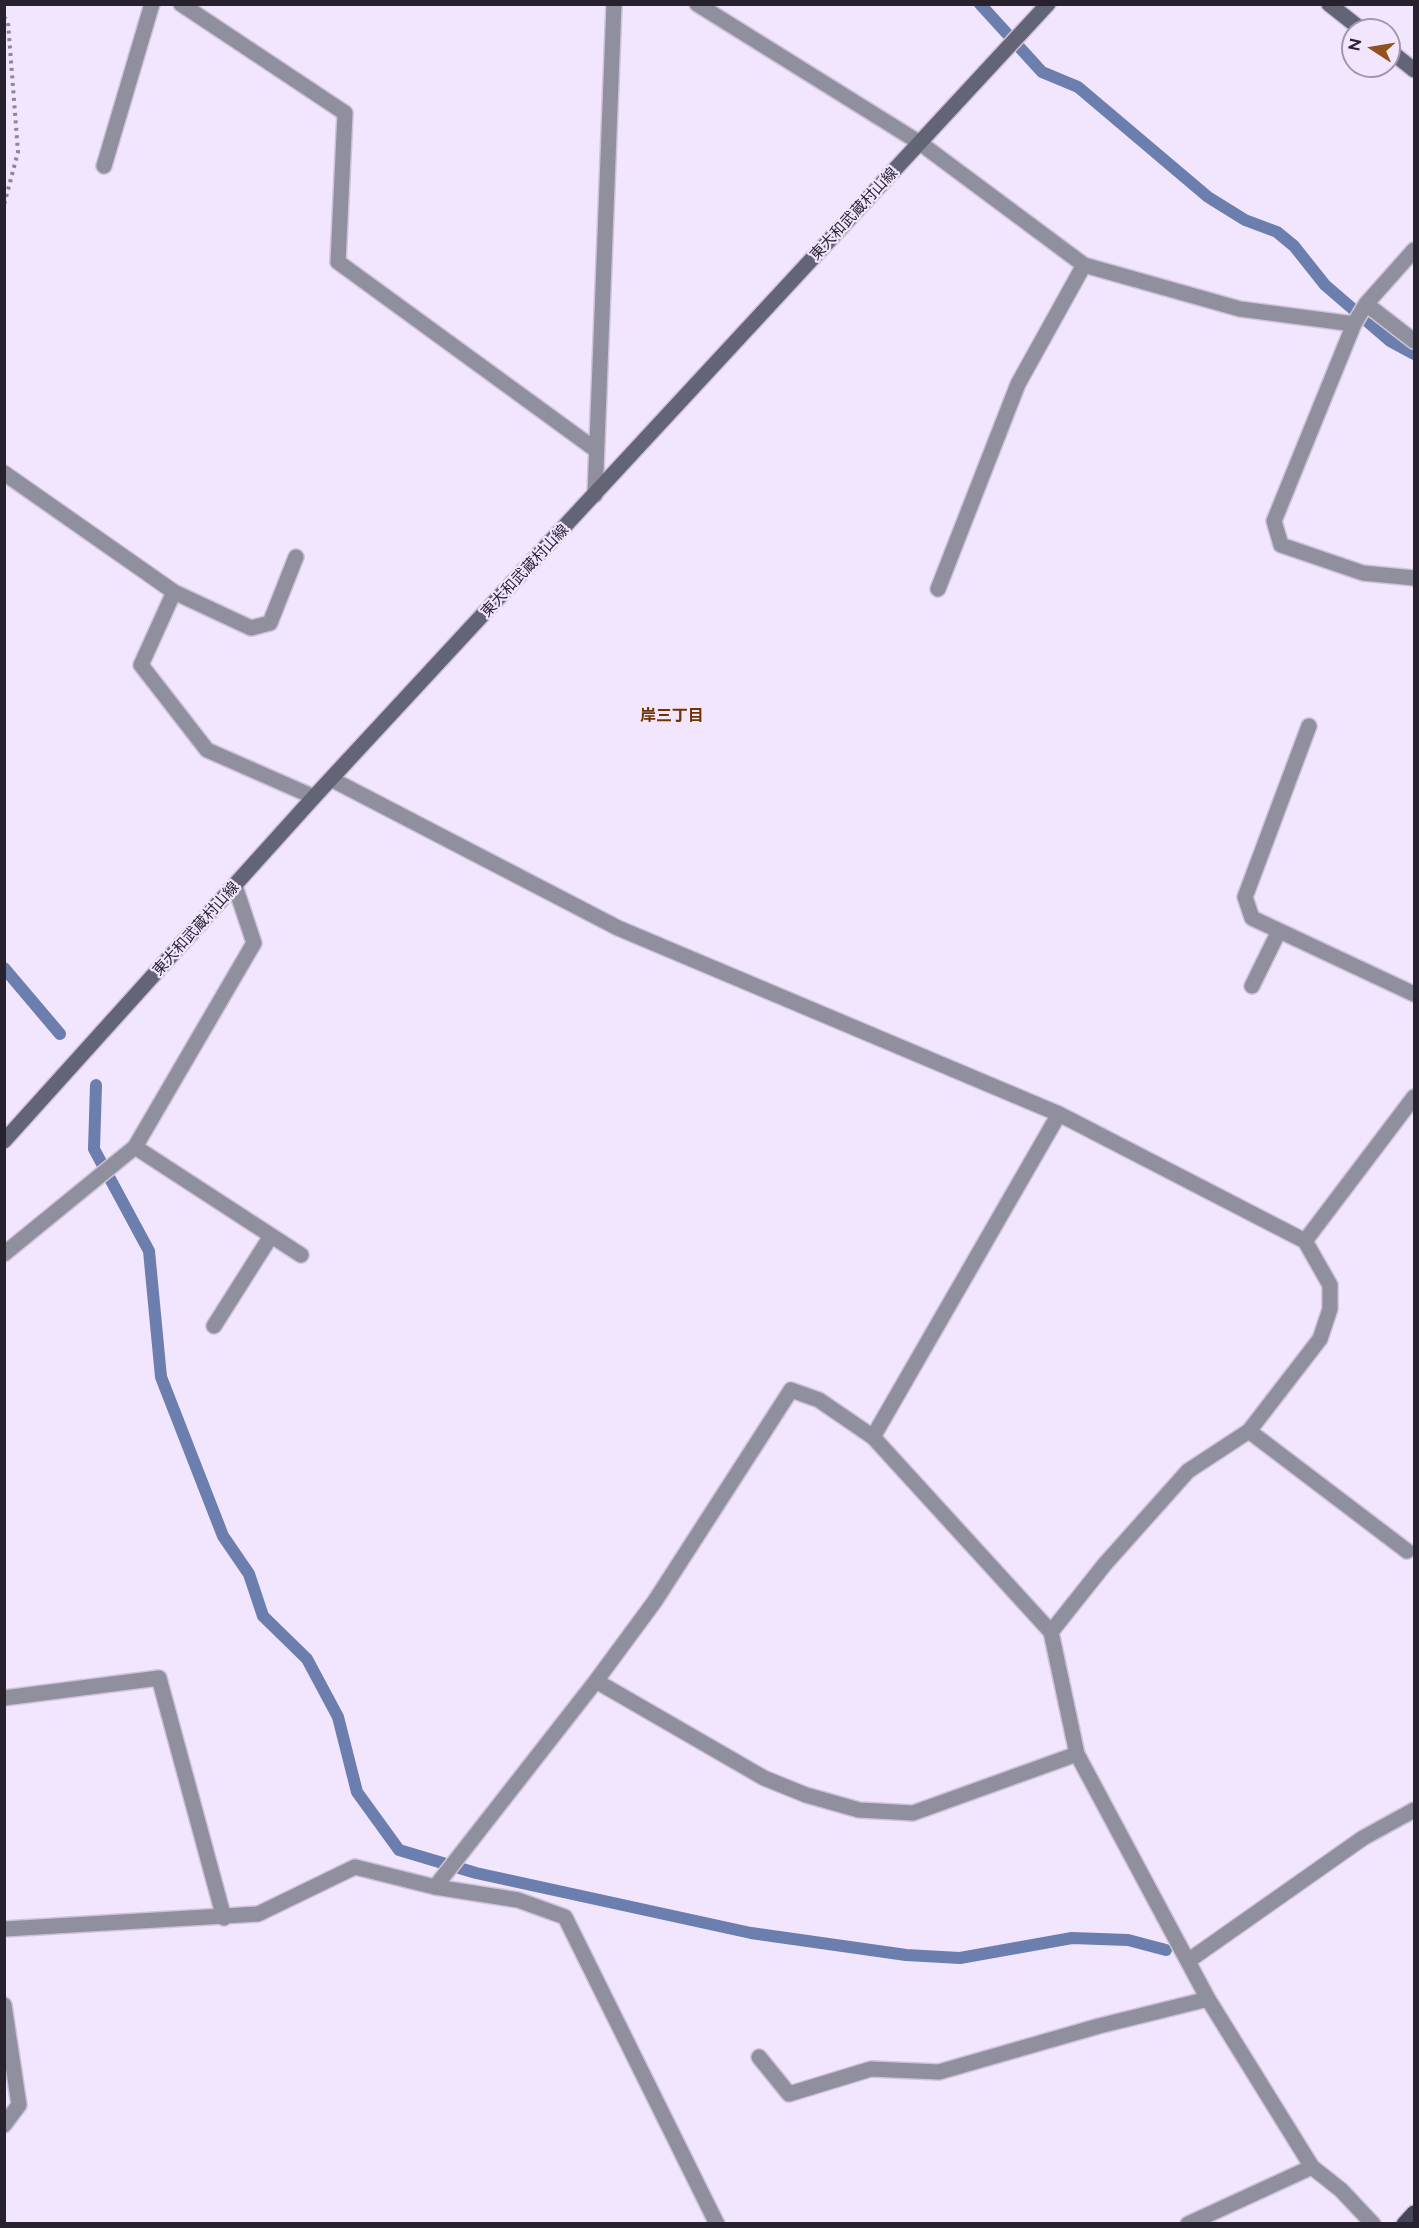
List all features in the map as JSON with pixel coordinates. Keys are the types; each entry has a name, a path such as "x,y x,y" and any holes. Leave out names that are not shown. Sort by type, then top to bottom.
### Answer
{"main road":[{"path":"1404,2223 1414,2213"}],"street":[{"path":"104,166 152,4"},
{"path":"181,4 345,113 338,262 596,450"},
{"path":"595,495 614,4"},
{"path":"697,4 920,143 1084,265 1240,309 1354,324"},
{"name":"東大和武蔵村山線","path":"4,1141 314,797 1048,4"},
{"path":"1329,4 1347,18"},
{"path":"1401,60 1414,70"},
{"path":"1414,250 1366,304 1354,324 1274,520 1281,545 1363,573 1414,578"},
{"path":"938,589 1018,384 1084,265"},
{"path":"1366,304 1414,341"},
{"path":"4,473 174,592 251,628 270,623 296,557"},
{"path":"174,592 141,665 207,750 314,797"},
{"path":"1309,726 1245,897 1252,918 1414,994"},
{"path":"331,779 618,928 1059,1114 1305,1241 1330,1285 1330,1309 1320,1340 1250,1431 1188,1471 1106,1564 1051,1632"},
{"path":"4,1254 135,1147 254,943 235,886"},
{"path":"1252,986 1280,931"},
{"path":"1305,1241 1414,1097"},
{"path":"873,1437 1059,1114"},
{"path":"135,1147 301,1255"},
{"path":"214,1326 271,1236"},
{"path":"435,1887 596,1681 655,1601 791,1390 819,1400 873,1437 1051,1632 1077,1754 1208,1999 1312,2168 1341,2190 1373,2223"},
{"path":"1250,1431 1407,1551"},
{"path":"4,1698 159,1678 224,1918"},
{"path":"596,1681 764,1778 806,1795 859,1810 913,1813 1077,1754"},
{"path":"1188,1961 1364,1838 1414,1810"},
{"path":"4,1929 224,1918 258,1914 355,1867 435,1887 518,1900 565,1917 717,2223"},
{"path":"759,2057 789,2094 871,2069 939,2072 1099,2026 1208,1999"},
{"path":"4,2005 19,2104 4,2124"},
{"path":"1188,2223 1312,2168"}],"path":[{"path":"4,17 8,22 18,152 4,205"}],"waterway":[{"path":"980,4 1042,72 1078,87 1208,197 1245,220 1277,232 1294,246 1325,285 1390,341 1414,354"},
{"path":"4,968 60,1034"},
{"path":"96,1085 94,1149 149,1251 161,1377 223,1536 249,1574 263,1616 307,1659 338,1717 357,1792 399,1850 476,1873 751,1933 906,1955 960,1958 1072,1938 1128,1940 1166,1950"}],"district":[{"name":"岸三丁目","path":"672,716"}]}
